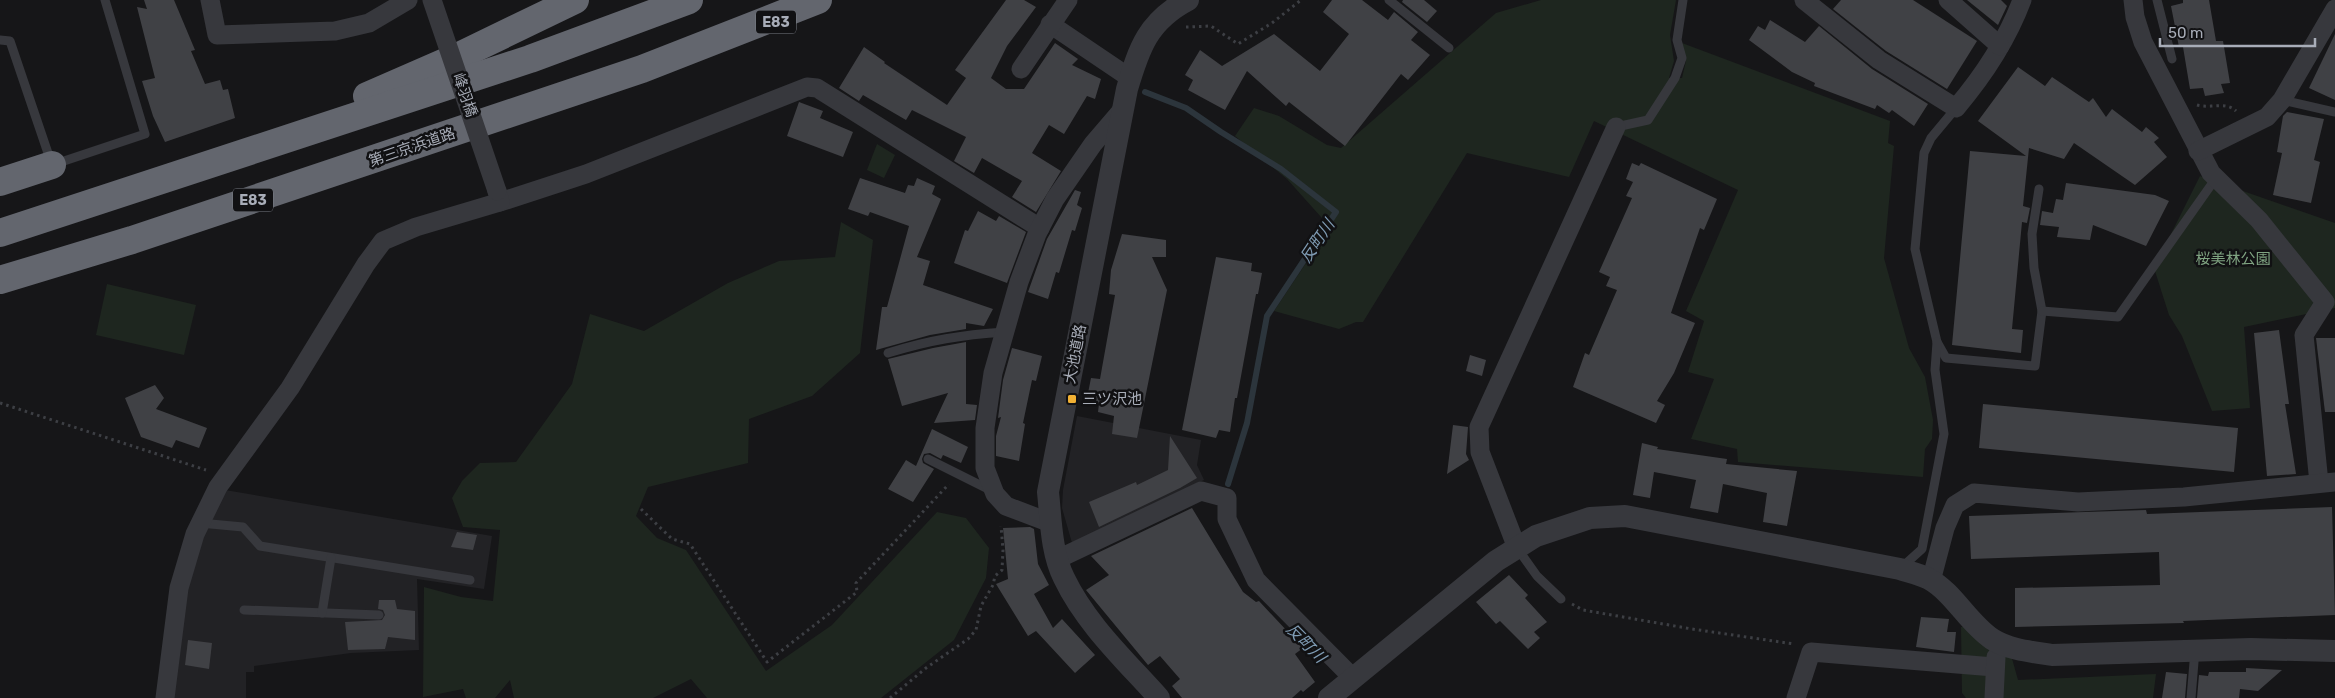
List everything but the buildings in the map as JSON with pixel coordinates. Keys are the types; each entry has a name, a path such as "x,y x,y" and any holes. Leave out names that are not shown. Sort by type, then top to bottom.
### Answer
{"highway":[{"path":"202,166 461,55 575,0"},
{"path":"0,233 530,59 688,0"},
{"name":"第三京浜道路","path":"0,280 132,240 642,69 715,42 818,0"},
{"name":"E83","path":"715,42 819,8 835,0"},
{"path":"0,182 52,165"}],"street":[{"path":"210,0 218,35 336,31 369,23 408,0"},
{"name":"峰羽橋","path":"432,0 499,196"},
{"path":"1020,69 1068,0"},
{"path":"1948,0 2000,46"},
{"path":"1813,2 1879,60 1956,108 1981,80 2012,26 2022,0"},
{"path":"1931,581 1945,528 1955,505 1974,493 2078,502 2184,497 2327,483 2304,336 2330,305 2259,220 2216,178 2198,151 2142,42 2135,17 2133,0"},
{"name":"大池道路","path":"1159,698 1088,620 1063,577 1051,523 1048,492 1130,78 1140,47 1156,24 1167,13 1186,1"},
{"path":"2198,151 2267,117 2282,100 2335,9"},
{"path":"1050,24 1130,78"},
{"path":"165,698 180,588 195,534 200,523 218,487 290,388 366,264 383,241 499,196 586,174 807,87 817,88 1040,228"},
{"path":"1051,523 1006,506 997,496 985,468 986,428 993,373 1020,282 1040,228 1055,199 1094,144 1123,109"},
{"path":"1517,548 1480,452 1479,427 1616,128"},
{"path":"1058,559 1201,491 1227,498 1227,520 1256,580 1353,678"},
{"path":"1329,698 1496,561 1536,536 1590,518 1625,516 1900,569 1931,581 1952,598 1970,620 1998,642 2023,651 2052,655 2251,648 2335,651"},
{"path":"1994,698 1994,667 1998,642"},
{"path":"1796,698 1811,652 1994,667"}],"lane":[{"path":"0,40 10,41 52,165 145,134 105,0"},
{"path":"1389,0 1449,48"},
{"path":"1616,128 1648,120 1675,78 1682,58 1677,40 1683,0"},
{"path":"2157,0 2172,59"},
{"path":"2282,100 2335,112"},
{"path":"1956,108 1931,138 1924,154 1915,249 1937,342 1946,358 2035,366 2042,311 2034,268 2032,234 2039,188"},
{"path":"2042,311 2118,317 2216,178"},
{"path":"888,353 926,341 962,335 1005,332"},
{"path":"1900,569 1922,549 1944,434 1935,370 1937,342"},
{"path":"928,459 997,496"},
{"path":"200,523 243,527 260,546 470,580"},
{"path":"1517,548 1537,576 1561,599"},
{"path":"322,613 331,558"},
{"path":"244,610 379,615"},
{"path":"2191,698 2195,650"}],"path":[{"path":"1181,31 1187,26 1211,26 1238,44 1272,22 1300,0"},
{"path":"2192,100 2195,105 2204,108 2224,106 2232,108 2239,114 2243,128"},
{"path":"0,403 226,477"},
{"path":"641,510 672,539 690,544 767,662 857,592 856,583 958,474"},
{"path":"890,698 926,668 968,639 976,630 981,606 993,585 995,576 1002,570 1004,550 997,496"},
{"path":"1561,599 1583,610 1798,645 1813,652"},
{"path":"894,694 897,698"}],"shaded area":[{"path":"1077,416 1201,440 1197,465 1204,480 1072,543 1062,508 1063,490"},
{"path":"225,490 492,536 484,589 417,579 419,650 351,653 254,666 254,672 246,672 246,698 172,698 185,587 198,544"}],"green space":[{"path":"1541,0 1676,0 1670,35 1674,61 1669,78 1682,78 1686,61 1682,43 1890,121 1888,143 1894,146 1884,258 1909,348 1925,377 1933,420 1932,439 1925,449 1923,477 1738,462 1737,449 1691,439 1714,379 1688,372 1704,321 1686,311 1738,190 1594,121 1569,177 1467,153 1363,322 1356,322 1339,329 1274,311 1330,227 1287,179 1235,136 1254,108 1279,116 1327,145 1341,148 1496,13"},
{"path":"877,144 895,155 884,178 867,170"},
{"name":"桜美林公園","path":"2200,176 2335,223 2335,308 2244,327 2250,408 2212,411 2182,336 2169,315 2154,268"},
{"path":"841,222 873,240 860,353 812,396 749,419 748,463 648,487 636,516 657,538 686,550 766,671 832,625 937,512 966,518 989,548 986,578 954,640 881,698 707,698 691,679 653,698 514,698 510,680 495,698 466,698 463,689 423,697 424,587 461,597 493,601 500,530 463,527 452,498 462,481 480,463 516,462 572,384 590,314 644,331 728,283 779,261 835,257"},
{"path":"107,284 196,305 184,355 96,335"},
{"path":"1961,627 1969,627 2011,655 2018,680 2156,674 2153,698 1966,698 1962,693"}],"waterway":[{"name":"反町川","path":"1145,92 1186,108 1281,169 1336,212 1267,316 1247,423 1228,484"}],"place":[{"name":"三ツ沢池","path":"1072,399"}]}
